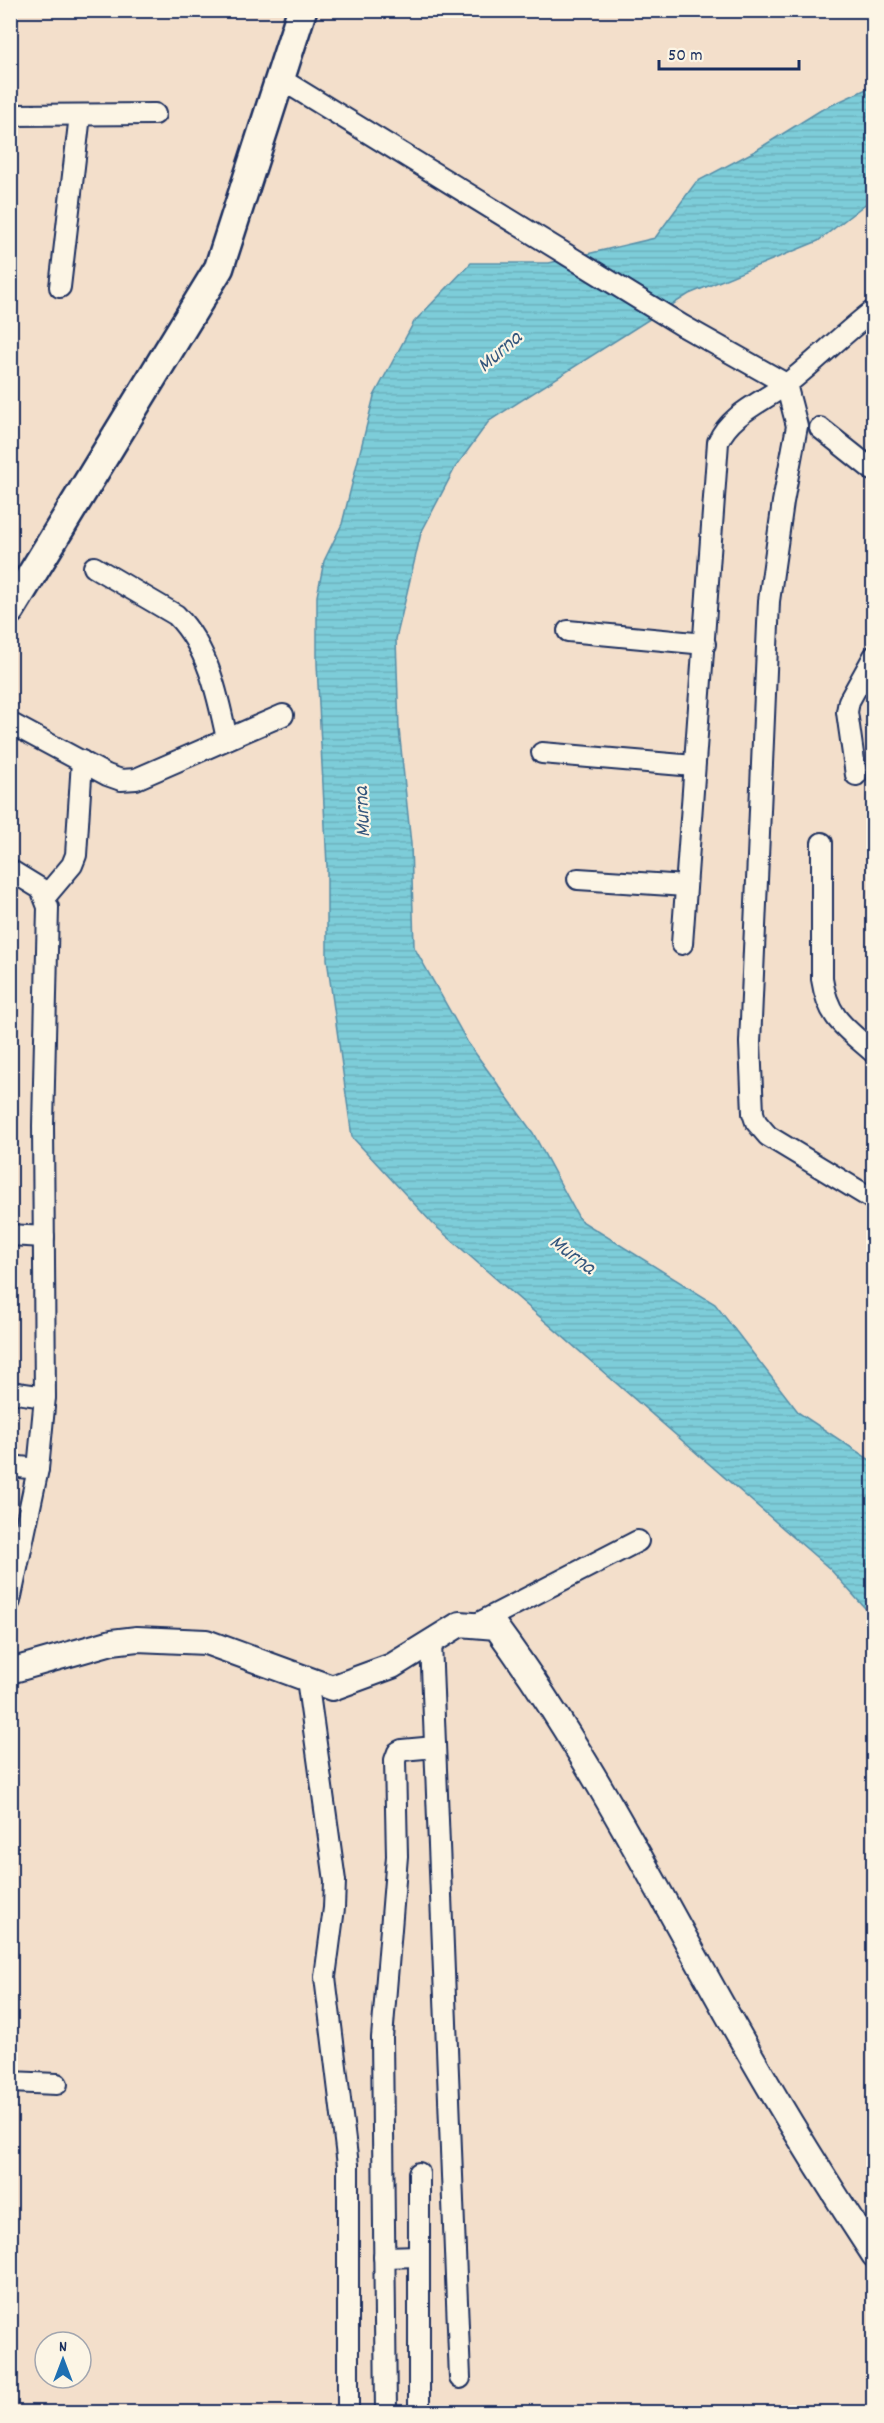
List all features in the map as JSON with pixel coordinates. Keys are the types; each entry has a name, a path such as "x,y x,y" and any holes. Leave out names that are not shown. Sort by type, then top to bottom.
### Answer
{"main road":[{"path":"10,610 219,268 300,17"}],"street":[{"path":"279,78 683,326 786,384 797,426 781,514 769,601 750,1043 753,1113 756,1122 768,1136 873,1200"},
{"path":"10,115 155,114"},
{"path":"60,287 80,115"},
{"path":"682,944 718,442 725,428 762,399 786,384 873,310"},
{"path":"820,428 873,471"},
{"path":"94,567 176,615 186,625 214,685 227,739"},
{"path":"568,631 705,645"},
{"path":"856,775 847,712 849,700 873,656"},
{"path":"10,723 121,780 136,779 283,715"},
{"path":"542,753 694,766"},
{"path":"45,897 72,865 75,855 82,761"},
{"path":"822,843 824,995 836,1019 873,1052"},
{"path":"10,870 41,889 48,907 43,1126 45,1397 39,1469 16,1549 10,1601"},
{"path":"578,879 686,886"},
{"path":"10,1234 44,1237"},
{"path":"10,1392 45,1397"},
{"path":"10,1466 39,1469"},
{"path":"475,1625 638,1541"},
{"path":"10,1671 112,1642 137,1639 206,1642 332,1688 392,1666 460,1624 496,1627 537,1682 592,1771 660,1889 747,2049 873,2255"},
{"path":"431,1642 460,2378"},
{"path":"307,1679 336,1894 325,1977 348,2166 348,2412"},
{"path":"386,2412 382,2037 397,1856 395,1760 396,1755 402,1750 435,1747"},
{"path":"10,2082 57,2084"},
{"path":"419,2173 419,2412"},
{"path":"384,2257 419,2256"}],"water":[{"name":"Murna","path":"873,86 873,198 818,241 689,294 489,421 455,468 421,533 396,639 399,729 411,844 414,947 468,1043 533,1133 580,1220 715,1304 799,1413 873,1462 873,1617 830,1569 433,1224 352,1137 327,959 327,866 317,664 317,596 324,561 342,524 374,396 414,322 471,263 549,263 655,238 696,182 755,151 821,110"}]}
